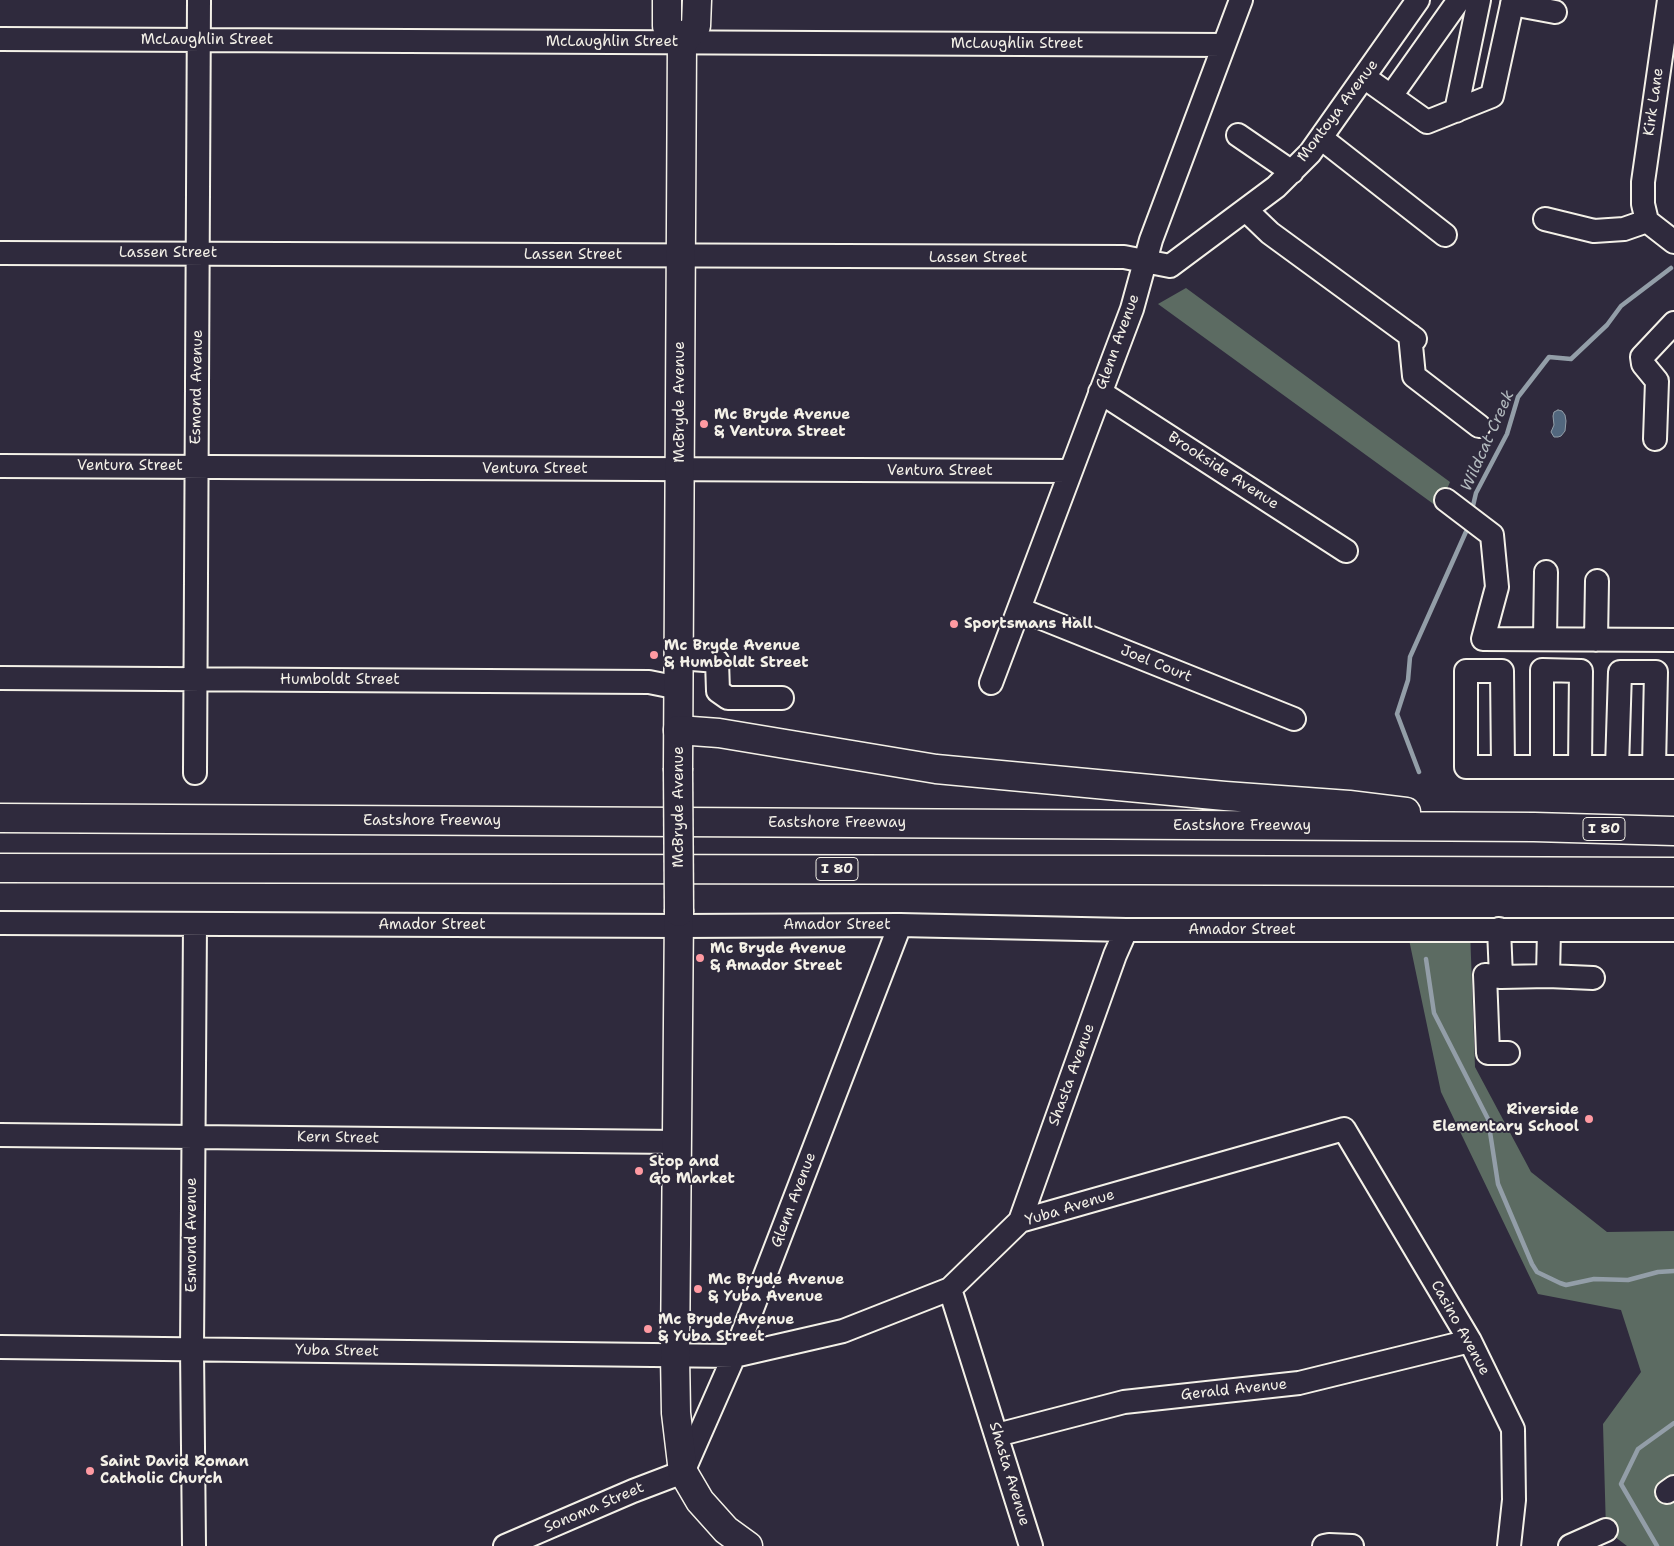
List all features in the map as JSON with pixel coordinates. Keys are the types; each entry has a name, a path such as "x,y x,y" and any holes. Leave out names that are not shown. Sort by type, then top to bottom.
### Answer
{"main road":[{"path":"667,0 667,26 682,42 696,26 697,0"},
{"name":"McBryde Avenue","path":"682,42 678,730 679,919 674,1355 676,1413 683,1472 700,1501 726,1530 748,1546"},
{"path":"678,730 719,733 955,771 1225,796 1349,804 1534,827"},
{"name":"Eastshore Freeway","path":"0,818 1534,827 1674,830"},
{"name":"I 80","path":"0,868 1674,872"}],"street":[{"name":"Esmond Avenue","path":"194,773 198,0"},
{"name":"Glenn Avenue","path":"991,684 1132,308 1151,240 1240,0"},
{"name":"Montoya Avenue","path":"1145,261 1170,266 1276,187 1292,172 1321,138 1418,0"},
{"path":"1391,96 1458,0"},
{"path":"1456,111 1480,0"},
{"name":"Kirk Lane","path":"1645,212 1643,182 1669,0"},
{"path":"1364,77 1428,122 1492,96 1512,2 1555,12"},
{"name":"McLaughlin Street","path":"0,39 1224,45"},
{"path":"1238,135 1292,172"},
{"path":"1321,138 1445,235"},
{"path":"1246,210 1270,233 1412,337 1414,376 1479,426"},
{"path":"1545,219 1594,230 1624,230 1645,212 1674,242"},
{"name":"Lassen Street","path":"0,253 1124,258 1145,261"},
{"path":"1655,439 1657,381 1643,364 1642,358 1674,324"},
{"name":"Brookside Avenue","path":"1100,392 1346,551"},
{"name":"Ventura Street","path":"0,466 1070,471"},
{"path":"1446,500 1492,535 1497,587 1483,639 1674,640"},
{"path":"1545,640 1546,572"},
{"path":"1596,640 1597,581"},
{"name":"Joel Court","path":"1019,609 1294,719"},
{"path":"679,658 717,661 718,691 728,698 782,698"},
{"path":"1542,767 1542,670 1581,671 1580,767"},
{"path":"1503,767 1617,767 1664,767 1656,672 1620,672 1617,767"},
{"name":"Humboldt Street","path":"0,678 649,682 679,688"},
{"name":"Amador Street","path":"0,923 195,924 679,919 1126,930 1674,930"},
{"name":"Esmond Avenue","path":"194,1546 192,1349 195,924"},
{"name":"Glenn Avenue","path":"683,1472 734,1356 900,925"},
{"name":"Shasta Avenue","path":"1020,1221 1115,955 1126,930"},
{"path":"1499,930 1501,977"},
{"path":"1548,976 1549,930"},
{"path":"1508,1053 1488,1053 1485,975 1501,977 1548,976 1594,978"},
{"name":"Yuba Avenue","path":"674,1355 734,1356 843,1331 950,1289 1020,1221 1344,1129"},
{"name":"Casino Avenue","path":"1344,1129 1470,1341 1513,1429 1514,1500 1509,1546"},
{"name":"Kern Street","path":"0,1135 677,1142"},
{"name":"Shasta Avenue","path":"950,1289 1031,1546"},
{"name":"Gerald Avenue","path":"997,1435 1124,1402 1300,1383 1470,1341"},
{"name":"Yuba Street","path":"0,1347 674,1355"},
{"name":"Sonoma Street","path":"505,1546 633,1491 683,1472"},
{"path":"1570,1546 1606,1530"},
{"path":"1324,1546 1352,1546"}],"green space":[{"path":"1186,288 1450,482 1439,508 1158,304"},
{"path":"1407,930 1470,930 1475,1067 1531,1172 1607,1232 1674,1231 1674,1546 1627,1546 1606,1530 1603,1424 1641,1372 1621,1310 1538,1294 1441,1092"}],"water":[{"path":"1562,411 1565,415 1565,431 1561,436 1554,437 1551,432 1554,425 1553,416 1554,412"}],"waterway":[{"name":"Wildcat Creek","path":"1472,510 1476,493 1507,434 1518,397 1549,357 1571,359 1607,325 1621,306 1671,268"},
{"name":"Wildcat Creek","path":"1419,772 1397,714 1408,680 1410,657 1469,525"},
{"name":"Wildcat Creek","path":"1426,959 1434,1013 1488,1119 1498,1184 1537,1272 1566,1285 1594,1279 1628,1280 1658,1272 1674,1271"},
{"name":"Wildcat Creek","path":"1657,1546 1621,1484 1638,1449 1674,1423"}],"place":[{"name":"Mc Bryde Avenue & Ventura Street","path":"704,424"},
{"name":"Sportsmans Hall","path":"954,624"},
{"name":"Mc Bryde Avenue & Humboldt Street","path":"654,655"},
{"name":"Mc Bryde Avenue & Amador Street","path":"700,958"},
{"name":"Riverside Elementary School","path":"1589,1119"},
{"name":"Stop and Go Market","path":"639,1171"},
{"name":"Mc Bryde Avenue & Yuba Avenue","path":"698,1289"},
{"name":"Mc Bryde Avenue & Yuba Street","path":"648,1329"},
{"name":"Saint David Roman Catholic Church","path":"90,1471"}]}
